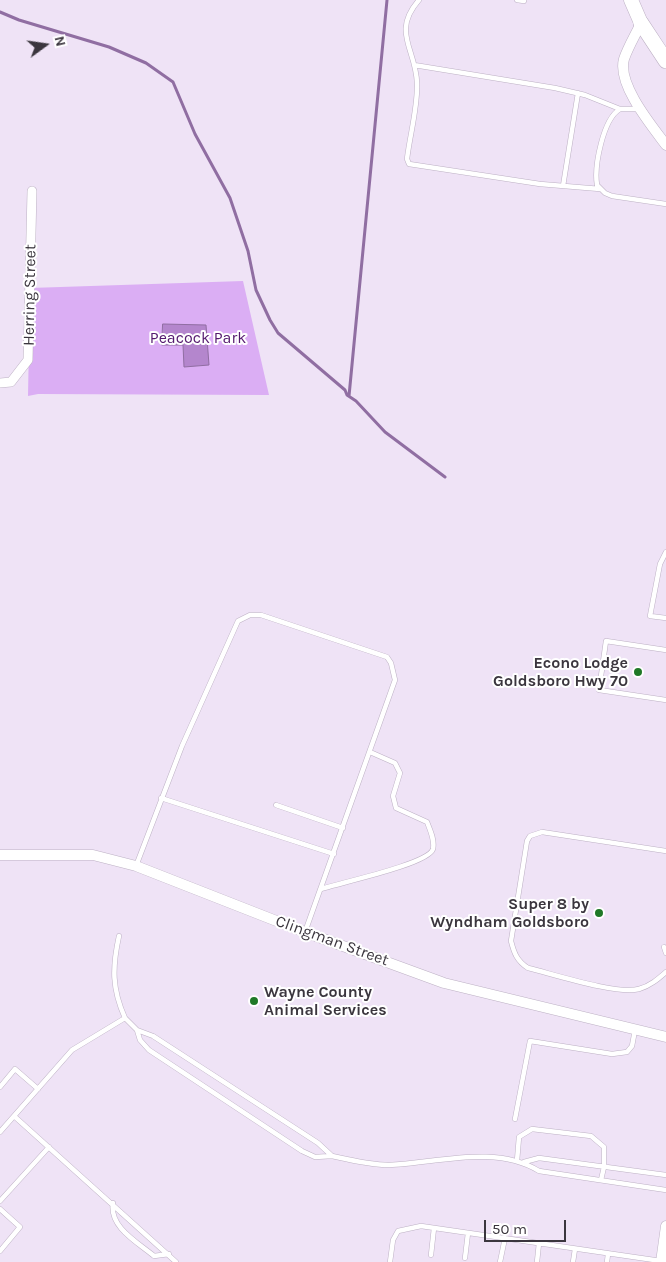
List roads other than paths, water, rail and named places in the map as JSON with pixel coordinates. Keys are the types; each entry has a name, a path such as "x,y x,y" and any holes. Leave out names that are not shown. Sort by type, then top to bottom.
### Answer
{"highway":[{"path":"641,23 666,45"},
{"path":"641,23 666,61"}],"main road":[{"path":"631,0 641,23"}],"street":[{"path":"641,23 624,59 623,72 628,88 666,145"},
{"name":"Herring Street","path":"0,383 11,382 28,360 32,191"},
{"name":"Clingman Street","path":"0,855 93,855 136,866 305,932 444,983 666,1037"},
{"path":"661,1262 666,1226"}],"lane":[{"path":"419,0 409,11 406,40 414,65 417,84 407,159 409,164 563,186 600,189 612,196 625,199 666,204"},
{"path":"516,0 524,1"},
{"path":"414,65 578,93 620,109 641,109"},
{"path":"563,186 578,93"},
{"path":"600,189 596,180 604,132 609,119 620,109"},
{"path":"666,552 660,564 650,616 666,618"},
{"path":"136,866 161,798 238,621 250,615 261,615 387,657 392,663 396,680 305,932"},
{"path":"666,650 606,641 599,690 666,700"},
{"path":"321,889 413,863 428,856 433,848 432,834 427,822 396,808 393,796 400,774 395,763 370,752"},
{"path":"161,798 334,854"},
{"path":"276,805 343,828"},
{"path":"666,851 542,832 530,836 527,841 511,941 514,954 520,963 528,968 605,986 637,989 647,986 666,972"},
{"path":"119,936 114,956 114,977 116,997 125,1018 137,1030 153,1036 318,1143 332,1156"},
{"path":"664,947 666,953"},
{"path":"0,1132 72,1050 125,1018"},
{"path":"137,1030 140,1040 149,1050 315,1158 332,1156 388,1165 494,1157 524,1162 539,1171 666,1190"},
{"path":"515,1119 530,1041 612,1054 627,1052 632,1046 635,1030"},
{"path":"0,1086 15,1069 38,1089"},
{"path":"14,1116 113,1203 176,1262"},
{"path":"517,1161 519,1137 532,1129 591,1136 604,1146 604,1167 601,1180"},
{"path":"0,1201 49,1147"},
{"path":"524,1162 539,1158 666,1175"},
{"path":"113,1203 113,1218 120,1227 154,1256 169,1254"},
{"path":"0,1208 20,1227 0,1251"},
{"path":"390,1262 393,1240 398,1231 421,1226 661,1262"},
{"path":"430,1255 434,1228"},
{"path":"465,1258 468,1233"},
{"path":"500,1262 505,1238"},
{"path":"537,1262 540,1243"},
{"path":"573,1262 575,1249"},
{"path":"607,1262 608,1254"}],"waterway":[{"path":"349,396 387,0"},
{"path":"0,12 19,20 109,47 146,63 173,82 195,134 230,198 248,251 256,290 278,333 345,390 347,395 356,401 385,432 445,477"}],"place":[{"name":"Econo Lodge Goldsboro Hwy 70","path":"638,672"},
{"name":"Super 8 by Wyndham Goldsboro","path":"599,913"},
{"name":"Wayne County Animal Services","path":"254,1001"}],"park label":[{"name":"Peacock Park","path":"198,338"}]}
